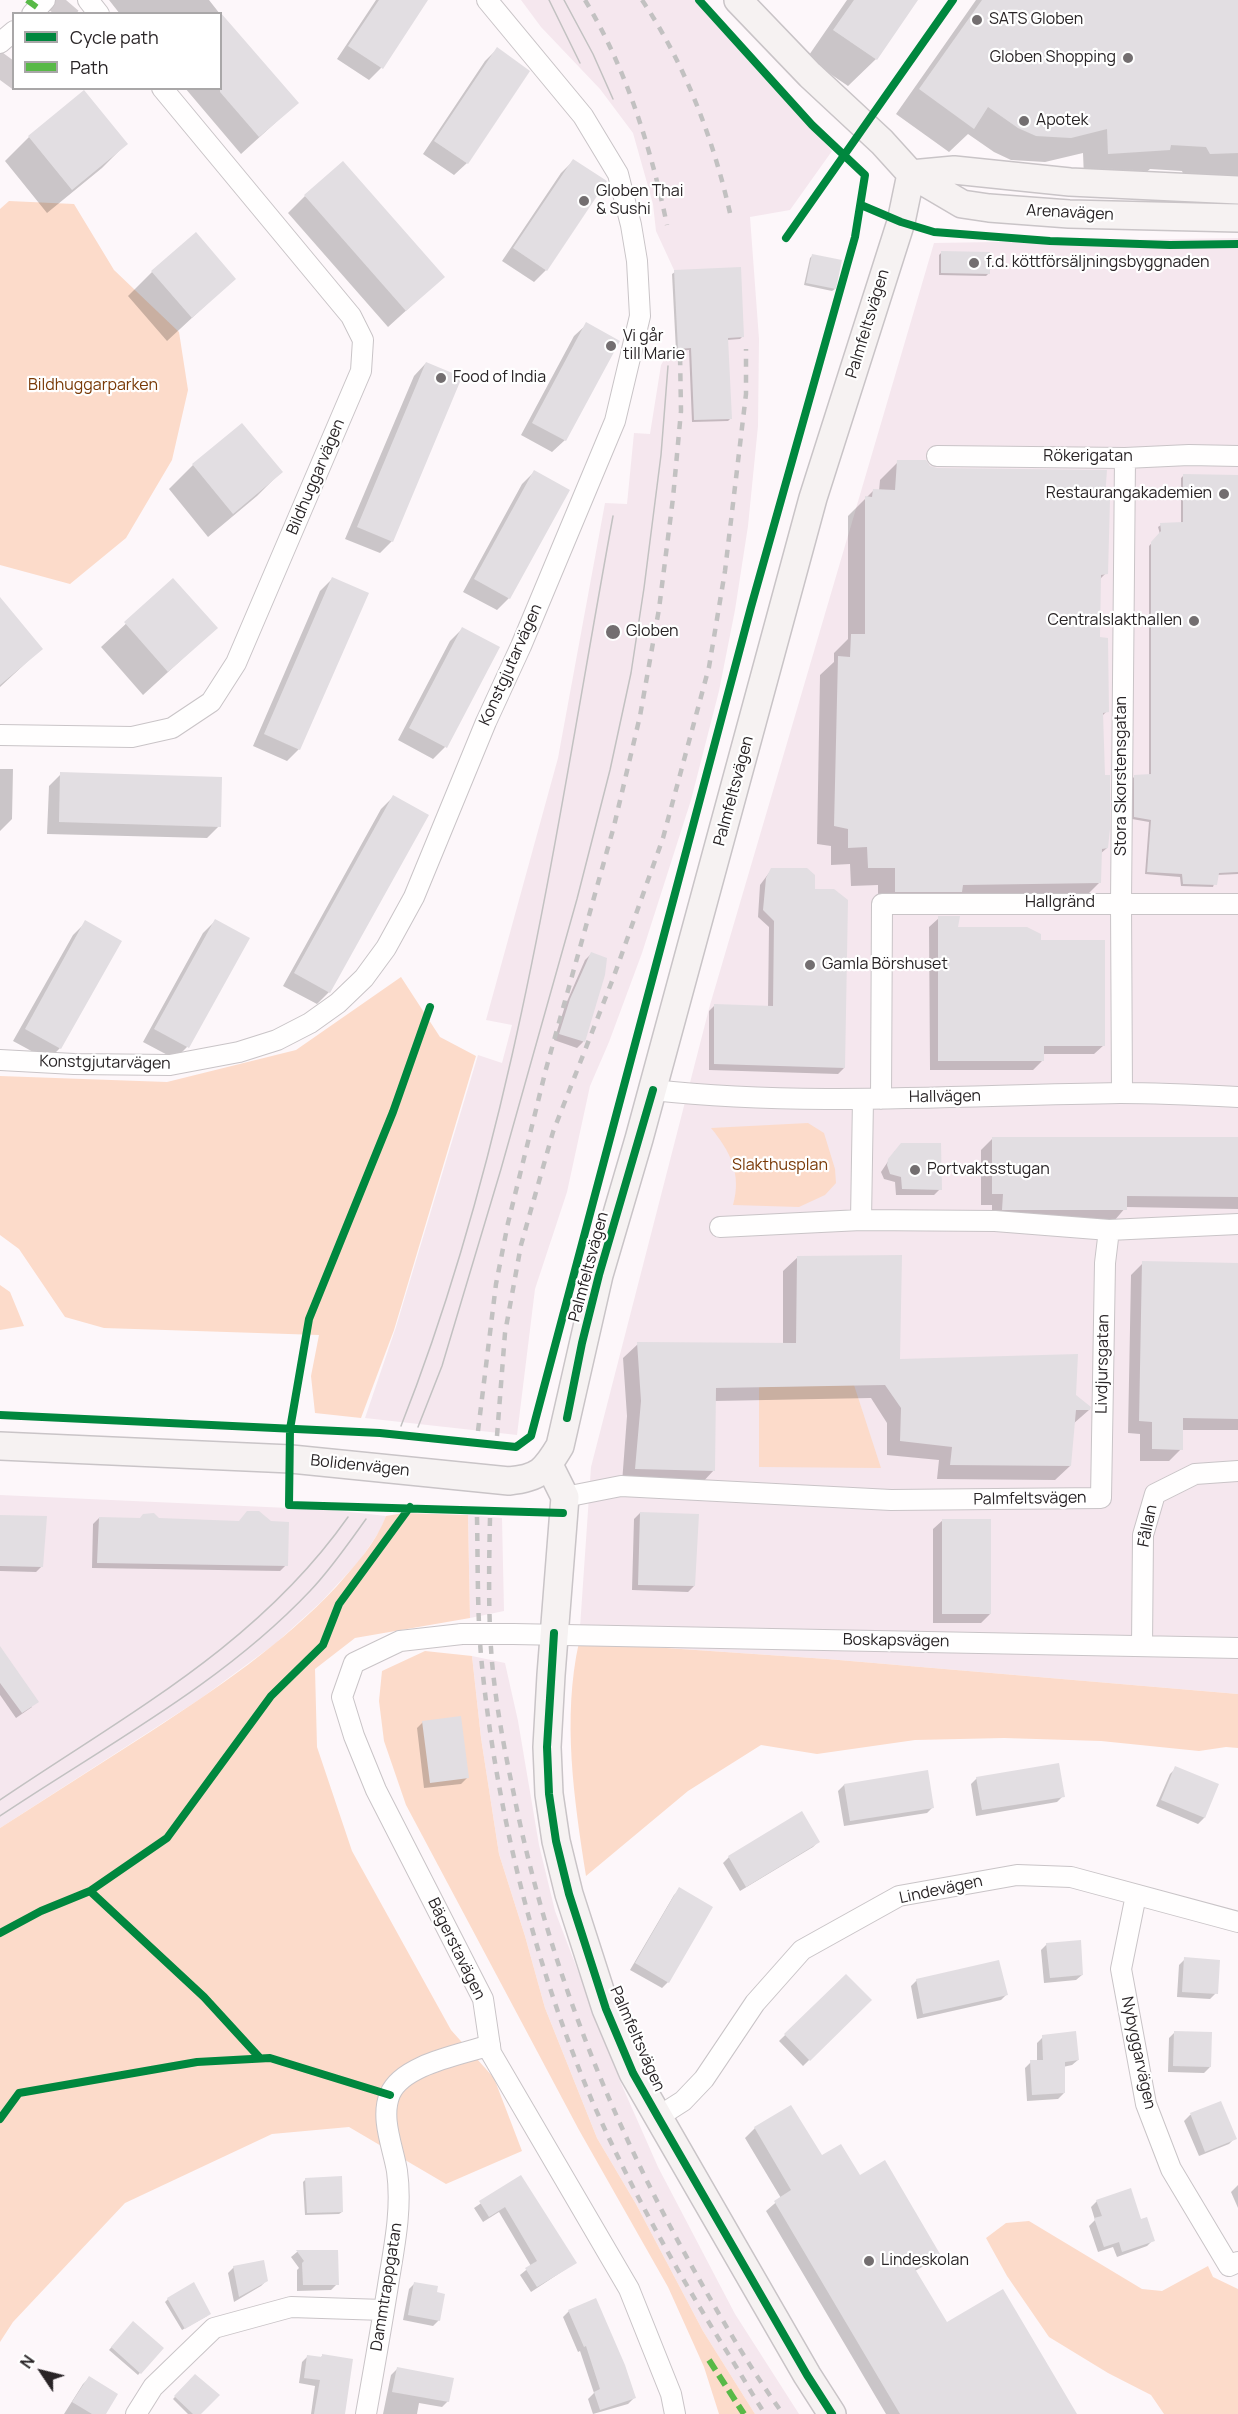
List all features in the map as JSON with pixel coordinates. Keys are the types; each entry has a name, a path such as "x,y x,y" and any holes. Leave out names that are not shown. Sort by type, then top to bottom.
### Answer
{"main road":[{"name":"Arenavägen","path":"738,0 810,75 882,142 911,174 962,204 1069,214 1238,218"},
{"name":"Arenavägen","path":"911,174 954,170 1070,182 1238,190"},
{"name":"Palmfeltsvägen","path":"554,1456 599,1275 653,1090 813,498 901,222 911,174"},
{"name":"Bolidenvägen","path":"0,1446 291,1458 509,1481 530,1479 554,1456"},
{"path":"554,1456 565,1497"},
{"name":"Palmfeltsvägen","path":"565,1497 547,1747 549,1794 556,1841 568,1894 606,2009 633,2073 801,2365 832,2414"}],"street":[{"path":"34,12 45,0"},
{"path":"88,0 97,12"},
{"name":"Konstgjutarvägen","path":"0,1060 74,1064 171,1065 239,1052 277,1040 310,1023 338,1003 363,978 386,948 414,897 615,421 640,316 637,261 631,225 618,174 583,116 487,0"},
{"path":"0,43 12,33"},
{"name":"Bildhuggarvägen","path":"0,735 132,737 172,728 211,702 236,663 361,371 363,340 351,316 164,90"},
{"name":"Rökerigatan","path":"937,456 1125,458 1189,455 1238,456"},
{"name":"Stora Skorstensgatan","path":"1122,1093 1121,903 1125,458"},
{"name":"Hallgränd","path":"872,1099 882,904 1238,904"},
{"name":"Hallvägen","path":"653,1090 696,1095 872,1099 1122,1093 1238,1096"},
{"path":"861,1220 872,1099"},
{"path":"720,1227 861,1220 995,1221 1109,1230 1238,1224"},
{"name":"Livdjursgatan","path":"1101,1498 1105,1263 1109,1230"},
{"name":"Fållan","path":"1142,1646 1143,1535 1155,1494 1195,1474 1238,1471"},
{"name":"Palmfeltsvägen","path":"565,1497 621,1485 891,1500 1101,1498"},
{"name":"Boskapsvägen","path":"554,1633 1238,1648"},
{"name":"Bägerstavägen","path":"554,1633 462,1634 400,1641 354,1663 342,1697 354,1736 376,1790 483,1999 491,2053 629,2289 671,2394 675,2414"},
{"name":"Lindevägen","path":"658,2117 683,2101 704,2079 755,2003 802,1950 899,1896 1017,1875 1071,1877 1238,1922"},
{"name":"Nybyggarvägen","path":"1136,1895 1121,1969 1146,2104 1171,2169 1234,2264"},
{"name":"Dammtrappgatan","path":"366,2414 398,2222 397,2172 387,2120 390,2095 397,2084 413,2071 490,2045"},
{"path":"136,2414 153,2387 214,2328 291,2307 384,2310"}],"shaded area":[{"path":"521,0 694,0 832,151 790,210 750,217 759,339 758,426 748,526 735,610 719,691 691,800 642,953 590,1086 567,1192 535,1289 517,1435 365,1418 396,1327 478,1055 502,1063 512,1025 486,1020 558,758 605,503 627,504 634,433 650,434 661,365 671,348 686,348 674,270 656,231 653,204 633,133 600,89 541,27"},
{"path":"1238,238 1238,1694 827,1659 579,1642 591,1467 710,1005 934,243"},
{"path":"0,1495 333,1510 386,1516 381,1529 360,1560 321,1602 276,1643 200,1699 0,1828"},
{"path":"468,1515 502,1518 504,1611 470,1618"},
{"path":"472,1656 505,1663 518,1721 539,1845 555,1911 620,2081 658,2167 735,2314 799,2414 755,2414 703,2331 636,2204 597,2138 545,2008 499,1854 481,1738"}],"green space":[{"name":"Bildhuggarparken","path":"9,201 74,204 114,270 179,332 188,390 172,460 126,538 70,584 0,565 0,209"},
{"path":"401,977 440,1037 476,1056 394,1330 361,1418 315,1413 311,1376 319,1335 104,1328 65,1317 19,1249 0,1235 0,1076 167,1082 296,1050"},
{"name":"Slakthusplan","path":"808,1123 824,1133 835,1169 836,1183 825,1195 799,1207 733,1205 735,1173 729,1154 711,1128"},
{"path":"0,1285 10,1292 24,1326 0,1330"},
{"path":"854,1385 881,1468 759,1467 759,1387"},
{"path":"404,1513 468,1515 470,1618 355,1638 315,1669 317,1747 352,1851 451,2030 494,2078 522,2151 446,2184 349,2127 272,2134 125,2203 13,2322 0,2342 0,1828 175,1716 248,1665 294,1627 337,1586 371,1544 386,1516"},
{"path":"579,1642 827,1659 1238,1694 1238,1748 1226,1747 1199,1751 1101,1741 1004,1738 915,1740 817,1754 761,1745 688,1791 586,1876 577,1818 571,1730 571,1700"},
{"path":"425,1651 472,1656 481,1738 499,1854 545,2008 597,2138 636,2204 703,2331 755,2414 719,2414 704,2367 668,2287 579,2130 406,1805 384,1741 379,1701 382,1671"},
{"path":"1029,2221 1142,2289 1162,2291 1208,2266 1213,2277 1238,2289 1238,2414 1164,2414 1151,2395 1108,2373 1049,2337 1007,2276 986,2238 1006,2223"}],"building":[{"path":"379,0 428,0 383,69 348,46"},
{"path":"854,0 918,0 877,60 833,30"},
{"name":"Globen Shopping","path":"982,0 1238,0 1238,153 1210,154 1206,147 1171,145 1170,150 1108,154 1107,129 1071,138 1036,136 1018,128 988,107 974,129 919,89"},
{"path":"222,14 299,103 259,137 220,92 222,90"},
{"path":"497,47 530,71 468,164 434,141"},
{"path":"84,90 128,144 72,190 28,136"},
{"path":"573,159 607,181 547,271 513,248"},
{"path":"343,161 445,277 406,311 304,195"},
{"path":"196,232 236,279 192,318 151,271"},
{"name":"f.d. köttförsäljningsbyggnaden","path":"941,251 990,252 990,274 941,273"},
{"path":"812,254 842,260 836,289 806,283"},
{"path":"741,267 744,337 728,338 732,419 694,420 691,348 678,349 674,270"},
{"path":"586,322 620,341 566,441 532,423"},
{"path":"426,362 462,377 393,542 357,527"},
{"path":"242,423 283,472 233,514 192,464"},
{"path":"897,460 926,460 930,466 937,468 1107,470 1105,498 1110,499 1108,574 1101,575 1100,637 1108,638 1109,712 1103,713 1105,775 1110,775 1110,829 1108,848 1102,849 1101,883 963,885 962,892 895,892 895,868 868,868 867,847 848,848 848,829 834,826 838,656 850,657 851,634 865,634 865,496 872,497 873,489 895,490"},
{"path":"534,470 570,490 510,599 474,579"},
{"name":"Centralslakthallen","path":"1183,474 1238,475 1238,872 1219,873 1217,885 1183,884 1182,874 1147,872 1151,820 1134,817 1134,775 1151,774 1151,542 1161,531 1160,523 1183,522"},
{"path":"332,577 369,593 300,750 264,734"},
{"path":"173,578 218,628 168,672 124,622"},
{"path":"0,597 43,649 0,685"},
{"path":"462,627 500,647 447,748 409,728"},
{"path":"60,772 222,777 221,827 59,822"},
{"path":"393,795 429,815 330,993 294,973"},
{"name":"Gamla Börshuset","path":"771,868 807,868 815,875 815,889 834,889 848,900 845,1068 714,1064 714,1004 773,1006 774,921 763,910 766,878"},
{"path":"938,916 960,916 958,927 1027,927 1041,934 1041,940 1105,940 1105,1046 1044,1046 1044,1061 938,1061"},
{"path":"215,919 250,938 189,1048 154,1029"},
{"path":"85,920 122,941 61,1049 25,1029"},
{"path":"591,952 607,958 605,975 585,1042 559,1034 570,999"},
{"path":"992,1137 1238,1137 1238,1197 1127,1196 1127,1210 1002,1210 1003,1194 992,1194"},
{"name":"Portvaktsstugan","path":"901,1143 941,1143 942,1190 902,1189 901,1177 890,1174 887,1165 888,1159"},
{"path":"902,1255 900,1359 1078,1354 1076,1395 1091,1407 1090,1410 1076,1410 1071,1466 950,1465 952,1447 900,1441 901,1408 885,1385 716,1388 715,1471 635,1469 641,1401 637,1342 796,1343 797,1256"},
{"path":"1142,1261 1238,1263 1238,1419 1183,1418 1183,1450 1152,1449 1152,1422 1139,1421"},
{"path":"247,1511 259,1511 271,1521 289,1522 288,1566 97,1563 99,1517 140,1518 143,1514 154,1513 159,1518 239,1521"},
{"path":"640,1512 699,1514 695,1586 638,1585"},
{"path":"0,1515 47,1516 43,1567 0,1566"},
{"path":"942,1519 991,1519 991,1614 942,1614"},
{"path":"0,1646 39,1702 22,1713 0,1683"},
{"path":"461,1716 469,1778 430,1783 422,1721"},
{"path":"1059,1763 1065,1797 982,1810 976,1777"},
{"path":"1175,1766 1219,1784 1205,1818 1161,1800"},
{"path":"928,1770 934,1808 850,1821 844,1784"},
{"path":"802,1811 820,1842 746,1887 728,1856"},
{"path":"679,1887 713,1907 669,1983 635,1963"},
{"path":"1081,1940 1083,1975 1050,1978 1046,1943"},
{"path":"1184,1957 1220,1960 1218,1994 1182,1992"},
{"path":"999,1960 1008,1995 923,2014 916,1979"},
{"path":"846,1974 872,2000 810,2061 784,2034"},
{"path":"1076,2031 1079,2060 1065,2062 1065,2093 1032,2095 1030,2060 1043,2060 1042,2035"},
{"path":"1174,2031 1212,2032 1211,2067 1173,2066"},
{"path":"1221,2101 1237,2139 1205,2152 1190,2113"},
{"name":"Lindeskolan","path":"791,2105 822,2155 841,2144 860,2175 885,2160 940,2254 915,2269 947,2322 1003,2289 1077,2414 900,2414 774,2201 791,2190 754,2127"},
{"path":"521,2175 577,2263 537,2287 525,2268 537,2261 505,2207 489,2217 479,2201"},
{"path":"342,2176 343,2212 307,2213 305,2178"},
{"path":"1131,2188 1141,2219 1147,2217 1155,2241 1122,2252 1119,2242 1104,2247 1094,2218 1102,2216 1096,2200"},
{"path":"296,2250 338,2250 339,2285 303,2285 302,2263 304,2261"},
{"path":"264,2260 268,2281 239,2297 233,2266"},
{"path":"194,2282 211,2314 185,2329 167,2298"},
{"path":"414,2282 438,2286 437,2292 445,2294 440,2321 408,2315"},
{"path":"596,2298 625,2365 636,2398 600,2410 594,2392 600,2389 586,2346 584,2347 568,2310"},
{"path":"133,2321 164,2348 141,2374 111,2347"},
{"path":"322,2354 353,2359 345,2414 314,2414 320,2380 304,2378 307,2355 322,2357"},
{"path":"397,2367 454,2378 449,2402 392,2392"},
{"path":"195,2374 220,2395 201,2414 193,2414 174,2396"},
{"path":"89,2376 118,2394 106,2414 92,2414 72,2402"}],"tunnel":[{"path":"56,12 66,0"},
{"path":"0,80 12,64"}],"tram line":[{"path":"549,0 580,63"},
{"path":"564,0 593,54 613,99"},
{"path":"418,1427 442,1366 501,1169 577,899 610,770 631,673 644,588 661,455 668,366"},
{"path":"401,1426 441,1316 475,1204 504,1091 552,861 613,516"},
{"path":"0,1800 142,1706 232,1640 274,1603 312,1562 348,1517"},
{"path":"0,1816 161,1712 239,1656 310,1591 366,1519"}],"railway":[{"path":"585,0 600,26 625,81 645,138 667,225"},
{"path":"642,0 672,50 696,102 715,157 730,213"},
{"path":"497,1436 505,1333 521,1245 553,1132 614,976 663,838 709,667 725,571 746,394 746,349"},
{"path":"478,1431 496,1284 508,1223 546,1069 614,826 640,716 659,609 673,498 681,411 680,354"},
{"path":"477,1517 480,1648 489,1721 508,1833 521,1889 553,1998 593,2103 637,2196 687,2285 765,2414"},
{"path":"490,1518 490,1626 498,1710 527,1854 564,1980 611,2103 667,2221 729,2331 783,2414"}],"marked path":[{"path":"27,0 38,8"},
{"path":"709,2360 744,2414"}],"cycle path":[{"path":"0,1415 380,1433 516,1447 531,1436 751,607 855,237 865,175 812,125 699,0"},
{"path":"786,238 953,0"},
{"path":"861,205 901,222 934,232 1050,241 1170,245 1238,244"},
{"path":"430,1007 393,1112 309,1319 290,1429 289,1505 563,1513"},
{"path":"567,1418 599,1275 653,1090"},
{"path":"0,1933 41,1911 90,1891 167,1838 271,1696 323,1645 339,1604 410,1507"},
{"path":"554,1633 547,1747 549,1794 556,1841 569,1894 606,2009 633,2073 807,2375 832,2414"},
{"path":"90,1891 204,1997 259,2057"},
{"path":"0,2119 19,2093 197,2062 270,2058 390,2095"}],"place":[{"name":"SATS Globen","path":"977,20"},
{"name":"Globen Shopping","path":"1128,58"},
{"name":"Apotek","path":"1024,121"},
{"name":"Globen Thai & Sushi","path":"584,201"},
{"name":"f.d. köttförsäljningsbyggnaden","path":"974,263"},
{"name":"Vi går till Marie","path":"611,346"},
{"name":"Food of India","path":"441,378"},
{"name":"Restaurangakademien","path":"1224,494"},
{"name":"Centralslakthallen","path":"1194,621"},
{"name":"Globen","path":"613,632"},
{"name":"Gamla Börshuset","path":"810,965"},
{"name":"Portvaktsstugan","path":"915,1170"},
{"name":"Lindeskolan","path":"869,2261"}]}
